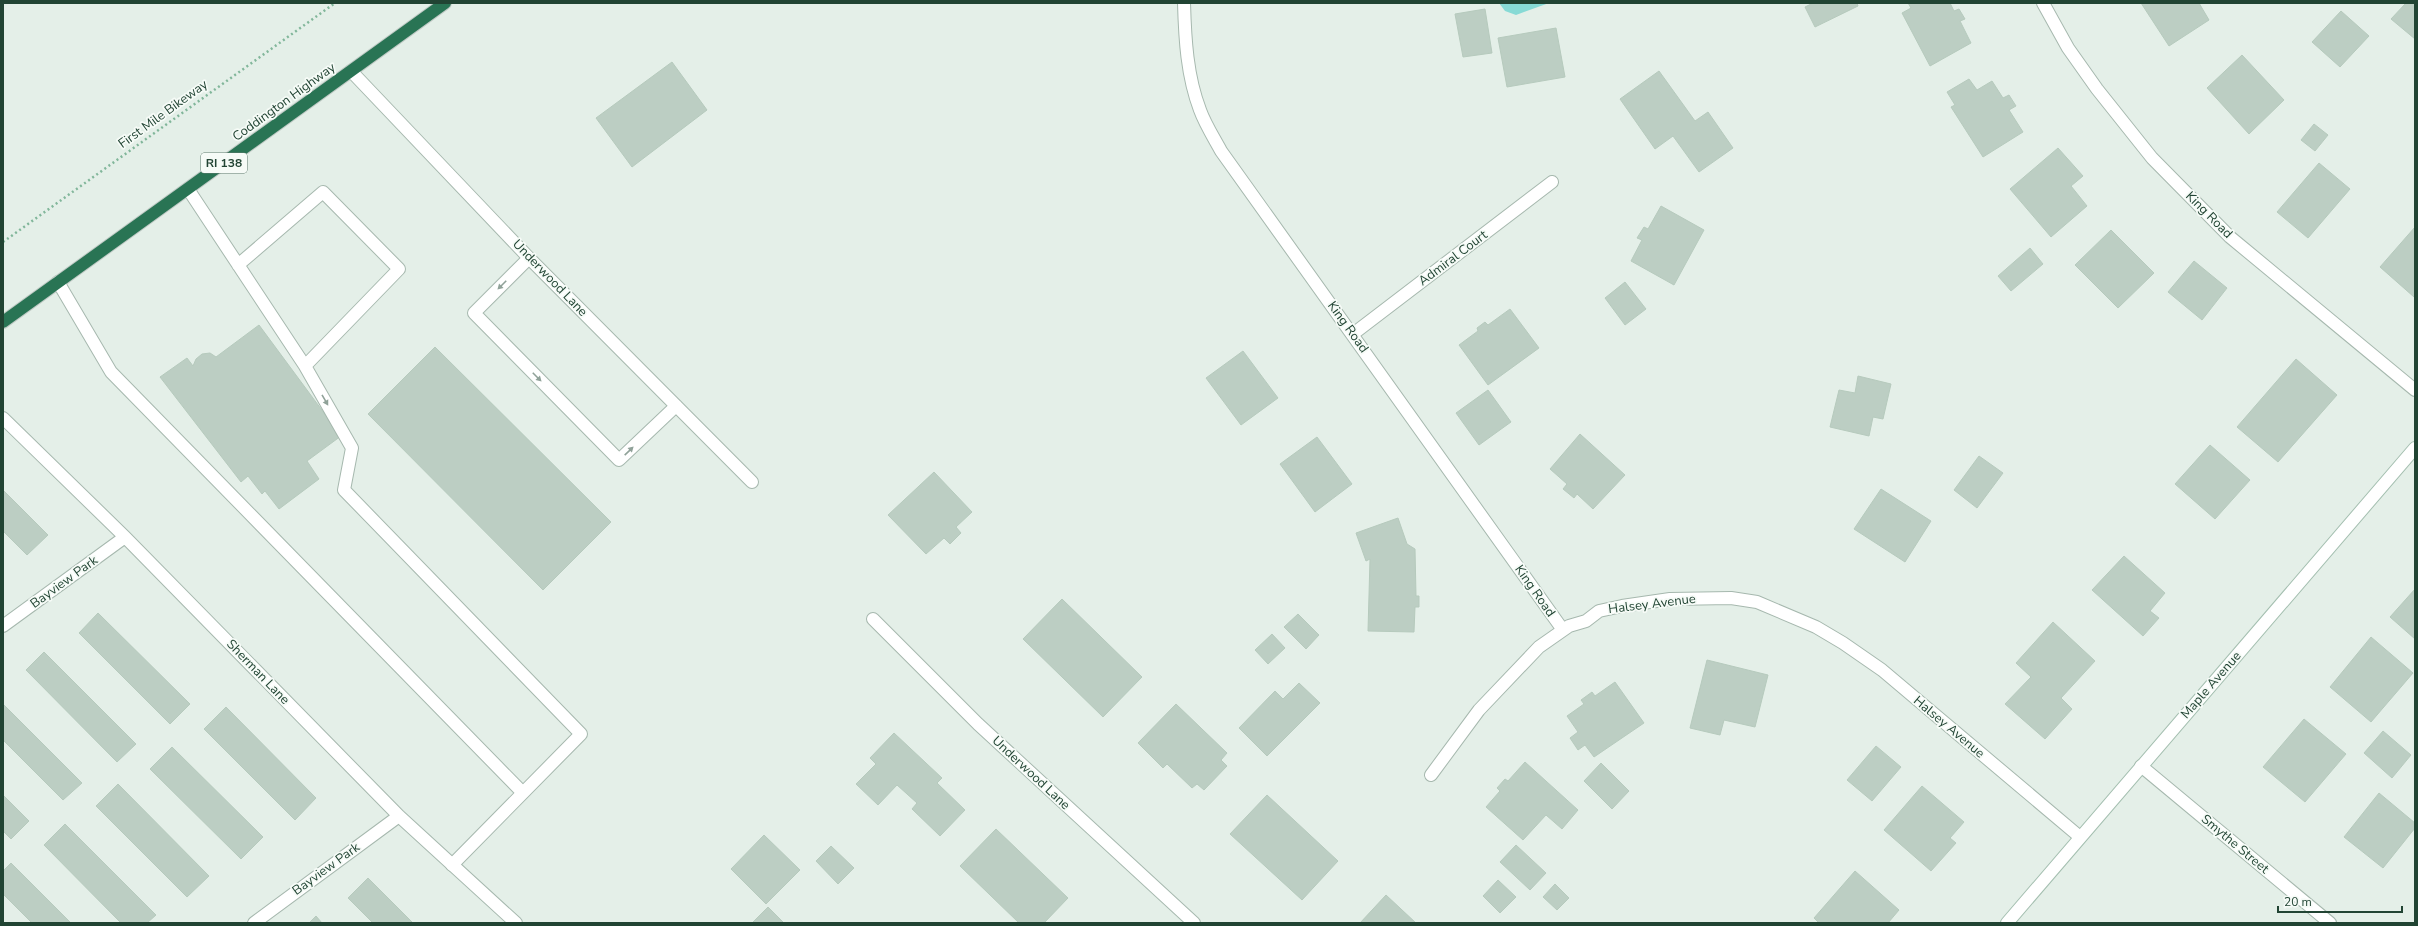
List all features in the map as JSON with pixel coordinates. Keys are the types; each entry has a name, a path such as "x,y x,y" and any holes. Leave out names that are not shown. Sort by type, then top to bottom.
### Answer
{"highway":[{"name":"Coddington Highway","path":"3,322 445,3"}],"street":[{"name":"King Road","path":"1184,3 1186,44 1192,85 1200,111 1221,151 1353,334 1562,630"},
{"name":"King Road","path":"2043,3 2068,48 2084,71 2152,158 2230,236 2415,390"},
{"name":"Underwood Lane","path":"351,71 529,258 752,482"},
{"name":"Admiral Court","path":"1353,334 1552,182"},
{"path":"188,189 306,366 352,448 344,490 581,734 452,865"},
{"path":"238,265 324,192 398,269 306,366"},
{"path":"529,258 474,313 619,460 676,406"},
{"path":"58,282 112,372 523,793"},
{"name":"Sherman Lane","path":"3,418 125,537 398,816 516,923"},
{"name":"Maple Avenue","path":"2007,923 2415,448"},
{"name":"Bayview Park","path":"3,626 125,537"},
{"name":"Halsey Avenue","path":"1432,775 1479,710 1539,647 1562,630 1586,620 1599,611 1622,606 1670,599 1702,597 1731,598 1757,602 1816,627 1882,670 2080,837"},
{"name":"Underwood Lane","path":"873,619 978,724 1194,923"},
{"name":"Smythe Street","path":"2141,766 2330,923"},
{"name":"Bayview Park","path":"254,923 398,816"}],"path":[{"name":"First Mile Bikeway","path":"3,242 335,3"}],"water":[{"path":"1499,3 1549,3 1516,15 1505,11"}],"building":[{"path":"1813,3 1857,3 1858,6 1815,27 1805,7"},
{"path":"1908,3 1950,3 1954,11 1959,9 1965,19 1960,21 1971,43 1930,66 1902,13 1911,8"},
{"path":"2141,3 2199,3 2209,20 2169,46"},
{"path":"2406,3 2415,3 2415,39 2391,19"},
{"path":"1485,9 1492,53 1463,57 1455,14"},
{"path":"2341,11 2369,36 2340,67 2312,42"},
{"path":"1556,28 1565,77 1507,87 1498,38"},
{"path":"2242,55 2284,100 2249,134 2207,88"},
{"path":"672,62 707,110 632,167 596,118"},
{"path":"1659,71 1695,121 1708,112 1733,148 1699,172 1673,136 1655,149 1620,99"},
{"path":"1969,79 1977,90 1992,81 2003,98 2009,95 2016,106 2009,110 2023,132 1983,157 1951,107 1955,105 1947,92"},
{"path":"2314,124 2328,135 2315,151 2301,140"},
{"path":"2058,148 2083,176 2071,186 2087,206 2051,237 2010,189"},
{"path":"2319,163 2350,189 2308,238 2277,212"},
{"path":"1661,206 1704,230 1674,285 1631,261 1642,240 1637,238 1644,227 1648,229"},
{"path":"2415,227 2415,297 2414,297 2380,267"},
{"path":"2111,230 2154,273 2118,308 2075,265"},
{"path":"2030,248 2043,264 2011,291 1998,276"},
{"path":"2194,261 2227,288 2202,320 2168,292"},
{"path":"1625,282 1646,309 1625,325 1605,298"},
{"path":"1510,309 1539,348 1488,385 1459,345 1478,331 1477,328 1485,322 1488,325"},
{"path":"259,325 341,436 307,461 319,479 279,509 265,491 262,494 248,476 241,482 160,377 187,358 193,366 196,359 202,354 210,353 216,357"},
{"path":"435,347 611,522 543,590 368,414"},
{"path":"1243,351 1278,398 1241,425 1206,378"},
{"path":"2296,359 2337,395 2278,462 2237,427"},
{"path":"1858,376 1891,384 1883,419 1873,417 1869,436 1830,427 1839,390 1855,393"},
{"path":"1488,390 1511,422 1479,445 1456,413"},
{"path":"1580,434 1625,475 1593,509 1577,494 1574,498 1563,489 1567,484 1550,469"},
{"path":"1317,437 1352,484 1315,512 1280,464"},
{"path":"2210,445 2250,480 2215,519 2175,484"},
{"path":"1979,456 2003,473 1977,508 1954,490"},
{"path":"934,472 972,512 956,527 961,533 950,544 944,538 926,554 888,515"},
{"path":"1881,489 1931,521 1905,562 1854,529"},
{"path":"3,490 48,535 27,555 3,531"},
{"path":"1398,518 1407,544 1415,549 1416,596 1419,596 1419,607 1415,607 1414,632 1368,631 1370,559 1366,561 1356,533"},
{"path":"2124,556 2165,593 2150,611 2159,618 2143,636 2092,590"},
{"path":"2415,589 2415,639 2390,617"},
{"path":"1062,599 1142,677 1103,717 1023,639"},
{"path":"98,613 190,704 170,724 79,633"},
{"path":"1298,614 1319,635 1306,649 1284,627"},
{"path":"2053,622 2095,661 2061,698 2072,709 2045,739 2005,704 2031,677 2016,663"},
{"path":"1272,634 1285,648 1268,664 1255,650"},
{"path":"2371,637 2413,673 2371,722 2330,687"},
{"path":"44,652 136,744 117,762 26,670"},
{"path":"1707,660 1768,675 1755,727 1724,720 1720,735 1690,728"},
{"path":"1615,682 1644,723 1594,757 1585,745 1578,750 1570,738 1578,732 1567,716 1584,704 1581,700 1592,692 1595,696"},
{"path":"1299,683 1320,703 1267,756 1239,728 1275,691 1283,699"},
{"path":"3,704 82,783 63,800 3,740"},
{"path":"1176,704 1227,753 1221,760 1227,766 1204,790 1197,784 1192,788 1167,764 1163,768 1138,743"},
{"path":"226,707 316,798 295,820 204,729"},
{"path":"2304,719 2346,754 2305,802 2263,767"},
{"path":"2383,731 2411,755 2392,778 2364,753"},
{"path":"894,733 942,778 937,783 965,810 940,836 912,809 917,803 897,785 878,805 856,784 876,764 870,758"},
{"path":"1876,746 1901,767 1872,801 1847,780"},
{"path":"172,747 263,837 241,859 150,769"},
{"path":"1525,762 1578,810 1562,829 1546,815 1523,840 1486,807 1500,791 1497,788 1505,779 1508,781"},
{"path":"1601,763 1629,791 1612,809 1584,781"},
{"path":"118,784 209,876 187,897 96,806"},
{"path":"1922,786 1964,822 1950,838 1956,843 1931,871 1884,830"},
{"path":"2379,793 2415,823 2415,828 2383,868 2344,837"},
{"path":"3,795 29,821 11,839 3,831"},
{"path":"1267,795 1338,861 1302,900 1230,834"},
{"path":"65,824 156,915 147,923 121,923 44,845"},
{"path":"996,829 1068,898 1044,923 1019,923 960,866"},
{"path":"764,835 800,870 766,904 731,869"},
{"path":"1516,845 1546,873 1530,890 1500,862"},
{"path":"831,846 854,868 838,884 816,861"},
{"path":"11,863 71,923 32,923 3,894 3,871"},
{"path":"1855,871 1899,910 1888,923 1819,923 1814,918"},
{"path":"368,878 413,923 373,923 348,898"},
{"path":"1498,880 1516,897 1500,913 1483,896"},
{"path":"1555,884 1569,898 1557,910 1543,897"},
{"path":"1386,895 1416,923 1360,923"},
{"path":"768,907 784,923 752,923"},
{"path":"316,916 322,923 309,923"}]}
